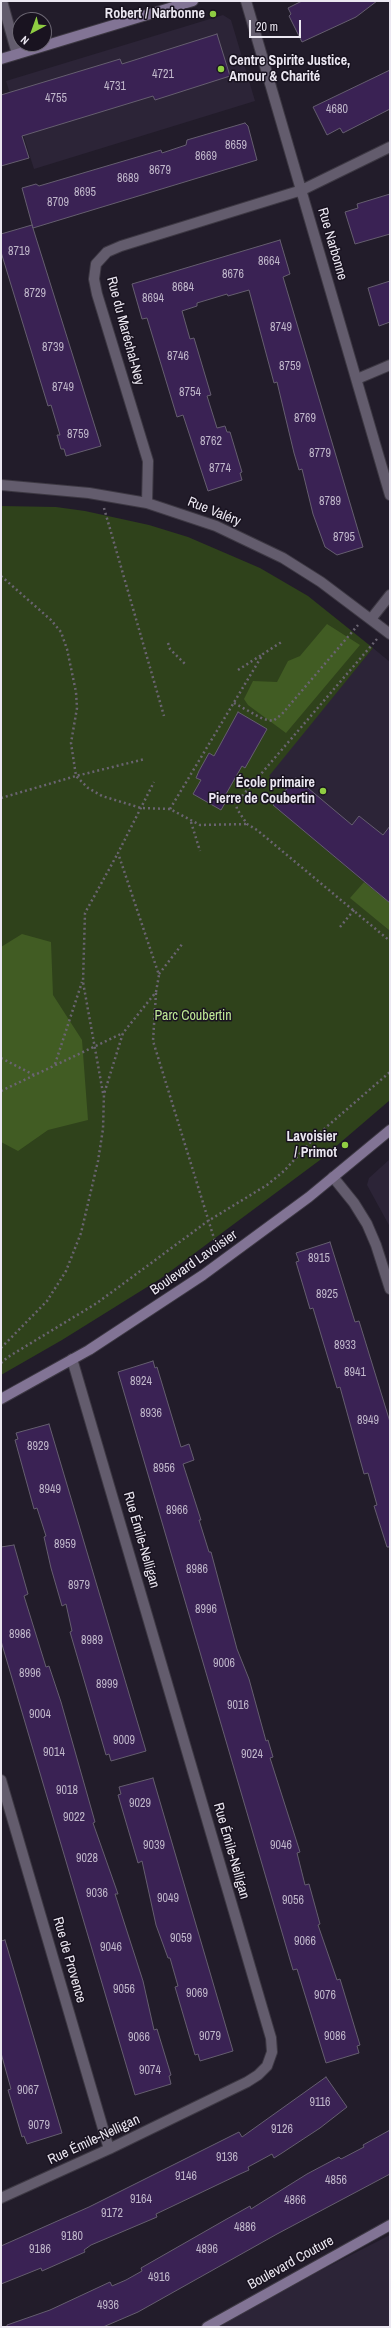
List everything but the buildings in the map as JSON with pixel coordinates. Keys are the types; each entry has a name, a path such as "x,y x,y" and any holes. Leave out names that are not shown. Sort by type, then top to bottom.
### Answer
{"street":[{"path":"2,1 17,54"},
{"path":"1,59 193,1"},
{"name":"Rue Narbonne","path":"246,1 390,494"},
{"name":"Rue du Maréchal-Ney","path":"147,503 148,461 97,294 94,279 96,264 107,252 121,246 302,190 390,148"},
{"path":"357,380 390,365"},
{"name":"Rue Valéry","path":"1,485 100,494 147,503 216,526 283,558 321,582 388,632"},
{"path":"368,617 390,595"},
{"name":"Boulevard Lavoisier","path":"1,1400 72,1359 163,1302 221,1262 334,1177 390,1130"},
{"path":"334,1177 367,1224 376,1245 390,1290"},
{"name":"Rue Émile-Nelligan","path":"1,2198 109,2149 258,2075 267,2066 272,2052 271,2038 72,1359"},
{"name":"Rue de Provence","path":"1,1780 109,2149"},
{"name":"Boulevard Couture","path":"207,2327 390,2225"}],"path":[{"path":"100,494 164,716"},
{"path":"1,576 51,620 61,632 67,649 76,692 77,708 72,743 76,776 88,788 102,796 141,808 170,809 191,822 200,825 247,824"},
{"path":"234,703 263,719 273,721 282,714 368,617"},
{"path":"388,632 236,803 236,809 247,824 257,830 390,941"},
{"path":"238,670 283,641"},
{"path":"168,643 170,649 185,664"},
{"path":"170,809 263,654"},
{"path":"1,798 76,776 145,760"},
{"path":"1,1348 47,1301 66,1271 82,1233 98,1161 103,1128 104,1094 82,982 85,913 118,853 154,782"},
{"path":"191,822 200,851"},
{"path":"118,853 159,975"},
{"path":"340,927 354,910"},
{"path":"184,943 159,975 156,992 153,1041 221,1262"},
{"path":"55,1064 82,982"},
{"path":"104,1094 123,1033 156,992"},
{"path":"1,1091 94,1045 123,1033"},
{"path":"1,1058 34,1075"},
{"path":"1,1363 8,1357 97,1303 208,1221 267,1185 284,1171 316,1136 390,1072"}],"shaded area":[{"path":"223,15 231,20 255,101 34,169 6,81"},
{"name":"École primaire Pierre de Coubertin","path":"373,648 390,662 390,931 242,807"},
{"path":"390,1159 390,1227 367,1185 369,1178"},
{"path":"390,2235 390,2327 210,2327"}],"green space":[{"name":"Parc Coubertin","path":"1,506 56,507 85,511 149,525 188,537 260,568 308,596 373,648 269,776 286,790 273,805 364,882 351,898 390,931 390,1100 320,1160 160,1279 62,1340 1,1375"},
{"path":"327,624 360,645 286,733 248,705 244,699 253,681 277,682 288,661 300,656"},
{"path":"364,882 390,903 390,931 350,898"},
{"path":"22,934 51,942 53,995 82,1040 88,1120 48,1130 18,1151 1,1142 1,947"}],"place":[{"name":"Robert / Narbonne","path":"213,14"},
{"name":"Centre Spirite Justice, Amour & Charité","path":"221,69"},
{"name":"École primaire Pierre de Coubertin","path":"323,791"},
{"name":"Lavoisier / Primot","path":"345,1145"}]}
